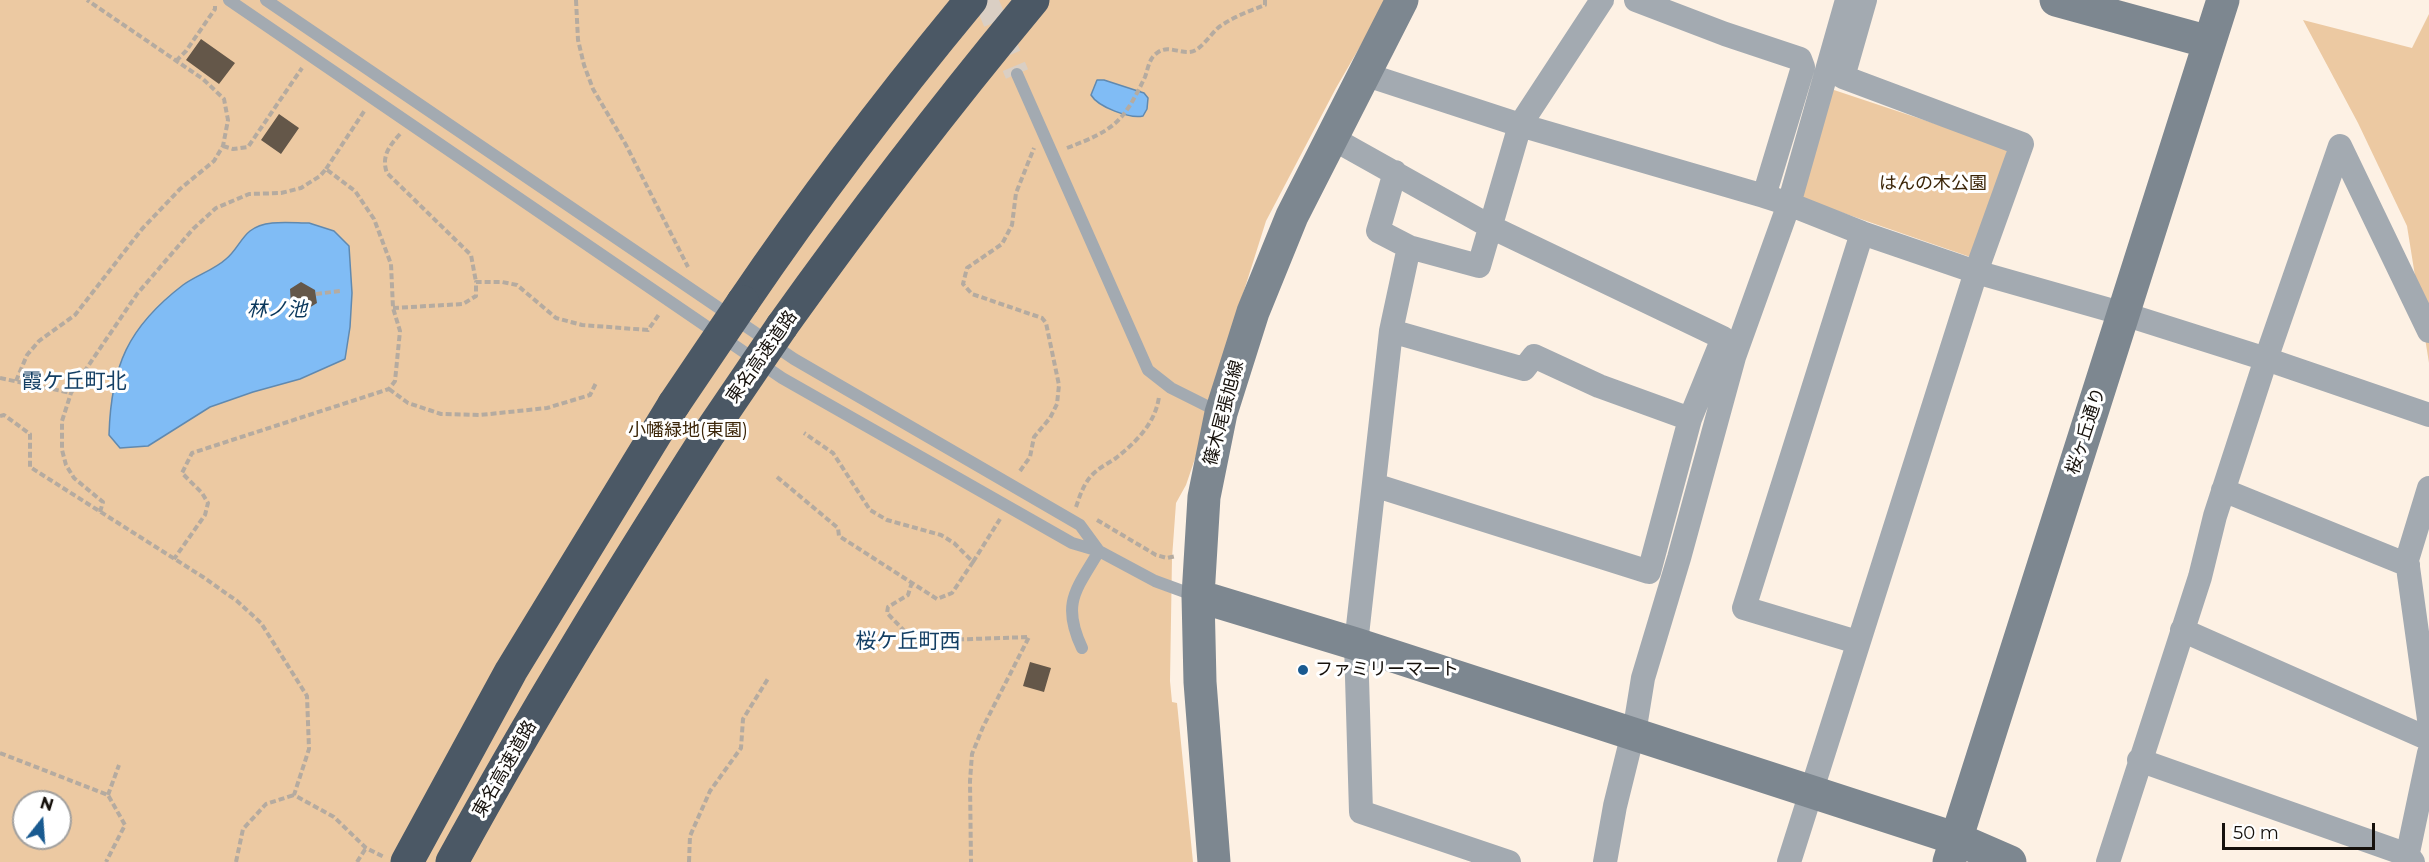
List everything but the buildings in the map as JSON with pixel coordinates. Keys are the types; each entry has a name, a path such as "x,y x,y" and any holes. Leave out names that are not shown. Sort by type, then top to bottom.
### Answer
{"highway":[{"path":"407,862 511,671 674,404 820,190 896,90 970,0"},
{"name":"東名高速道路","path":"452,862 553,685 710,432 863,213 964,83 1033,0"}],"street":[{"name":"篠木尾張旭線","path":"1214,862 1200,682 1198,596 1204,496 1221,413 1253,312 1277,250 1402,0"},
{"path":"1395,172 1378,231 1409,248 1479,266 1520,125 1602,0"},
{"path":"1636,0 1725,34 1800,59 1803,67 1764,196"},
{"path":"1605,862 1642,678 1679,558 1734,357 1790,204 1847,0"},
{"path":"1789,862 1976,272 2022,144 1843,77 1865,0"},
{"path":"2056,0 2209,42"},
{"name":"桜ヶ丘通り","path":"1953,851 2223,0"},
{"path":"1364,74 1520,125 1790,204 1862,233 1976,272 2124,314 2266,359 2429,415"},
{"path":"1332,138 1491,227 1723,338 1690,419 1649,572 1374,485"},
{"path":"2108,862 2139,760 2200,577 2223,490 2340,146 2429,331"},
{"path":"1857,642 1744,608 1862,233"},
{"path":"1409,248 1391,331 1356,644 1361,812 1509,862"},
{"path":"1391,331 1524,369 1534,356 1599,386 1690,419"},
{"path":"2429,489 2407,560 2429,719"},
{"path":"2223,490 2408,565"},
{"path":"1198,596 1356,644 1811,792 1953,851 2010,862"},
{"path":"2182,630 2429,738"},
{"path":"2139,760 2409,860 2429,753"}],"lane":[{"path":"229,0 782,378 1072,543 1099,551 1155,581 1198,596"},
{"path":"266,0 794,359 1080,525 1099,551"},
{"path":"1017,74 1148,370 1161,382 1221,413"},
{"path":"1082,648 1074,631 1070,613 1075,593 1099,551"}],"path":[{"path":"16,381 27,355 39,341 75,315 142,229 180,189 214,161 223,146 228,120 224,99 203,78 87,0"},
{"path":"176,61 186,51 215,9 214,0"},
{"path":"576,0 578,40 593,89 626,146 690,273"},
{"path":"1052,153 1098,136 1123,118 1140,87 1152,57 1158,51 1166,48 1186,53 1195,50 1232,18 1265,5 1265,0"},
{"path":"215,9 225,16"},
{"path":"292,61 311,74"},
{"path":"223,146 233,149 248,147 302,68"},
{"path":"356,104 373,116"},
{"path":"100,512 103,502 74,478 66,465 62,450 62,421 71,393 137,294 193,229 216,208 249,194 281,193 301,188 320,176 365,110"},
{"path":"391,128 409,140"},
{"path":"1017,475 1030,457 1034,438 1050,418 1057,404 1059,386 1046,323 1042,318 972,294 963,284 967,268 1002,244 1012,225 1016,193 1029,156 1043,132"},
{"path":"393,308 463,304 476,296 471,255 387,173 383,164 386,154 400,134"},
{"path":"174,559 205,515 208,503 202,493 182,473 183,466 192,453 389,389 395,381 400,331 393,308 391,264 374,219 355,191 326,169"},
{"path":"476,282 502,282 517,285 539,306 556,318 582,326 648,330 661,311"},
{"path":"316,294 340,291"},
{"path":"0,378 71,393"},
{"path":"1076,507 1086,483 1094,472 1116,458 1143,434 1151,422 1158,403 1161,382"},
{"path":"389,389 408,403 441,414 480,415 547,408 590,395 596,383"},
{"path":"0,416 4,415 30,434 30,467 237,601 261,623 307,696 309,749 294,795"},
{"path":"804,434 833,453 870,510 887,520 941,535 954,543 973,562"},
{"path":"777,477 838,528 839,536 938,599 952,593 1008,507"},
{"path":"912,582 908,595 888,607 888,613 914,641 1029,637 983,727 972,754 971,862"},
{"path":"689,862 690,836 710,790 741,747 743,719 769,677"},
{"path":"0,753 108,795 125,825 106,862"},
{"path":"108,795 119,765"},
{"path":"236,862 243,829 267,804 294,795 334,817 366,848 357,862"}],"green space":[{"name":"小幡緑地(東園)","path":"0,0 1387,0 1336,88 1266,221 1236,316 1219,388 1186,485 1176,503 1172,558 1170,681 1172,702 1177,703 1193,862 0,862"},
{"path":"2429,14 2429,363 2407,226 2358,123 2303,20 2412,48"},
{"name":"はんの木公園","path":"1831,89 2008,148 1976,259 1800,198"}],"water":[{"path":"1097,80 1104,80 1144,93 1148,98 1147,109 1143,116 1130,116 1100,104 1091,95"},
{"name":"林ノ池","path":"278,222 309,223 334,231 349,246 352,293 345,359 300,379 210,407 148,446 120,448 109,435 114,388 126,350 149,316 183,285 226,259 256,227"}],"tunnel":[{"path":"986,0 1017,74"}],"place":[{"name":"ファミリーマート","path":"1303,670"}],"district":[{"name":"霞ケ丘町北","path":"74,382"},
{"name":"桜ケ丘町西","path":"908,642"}]}
